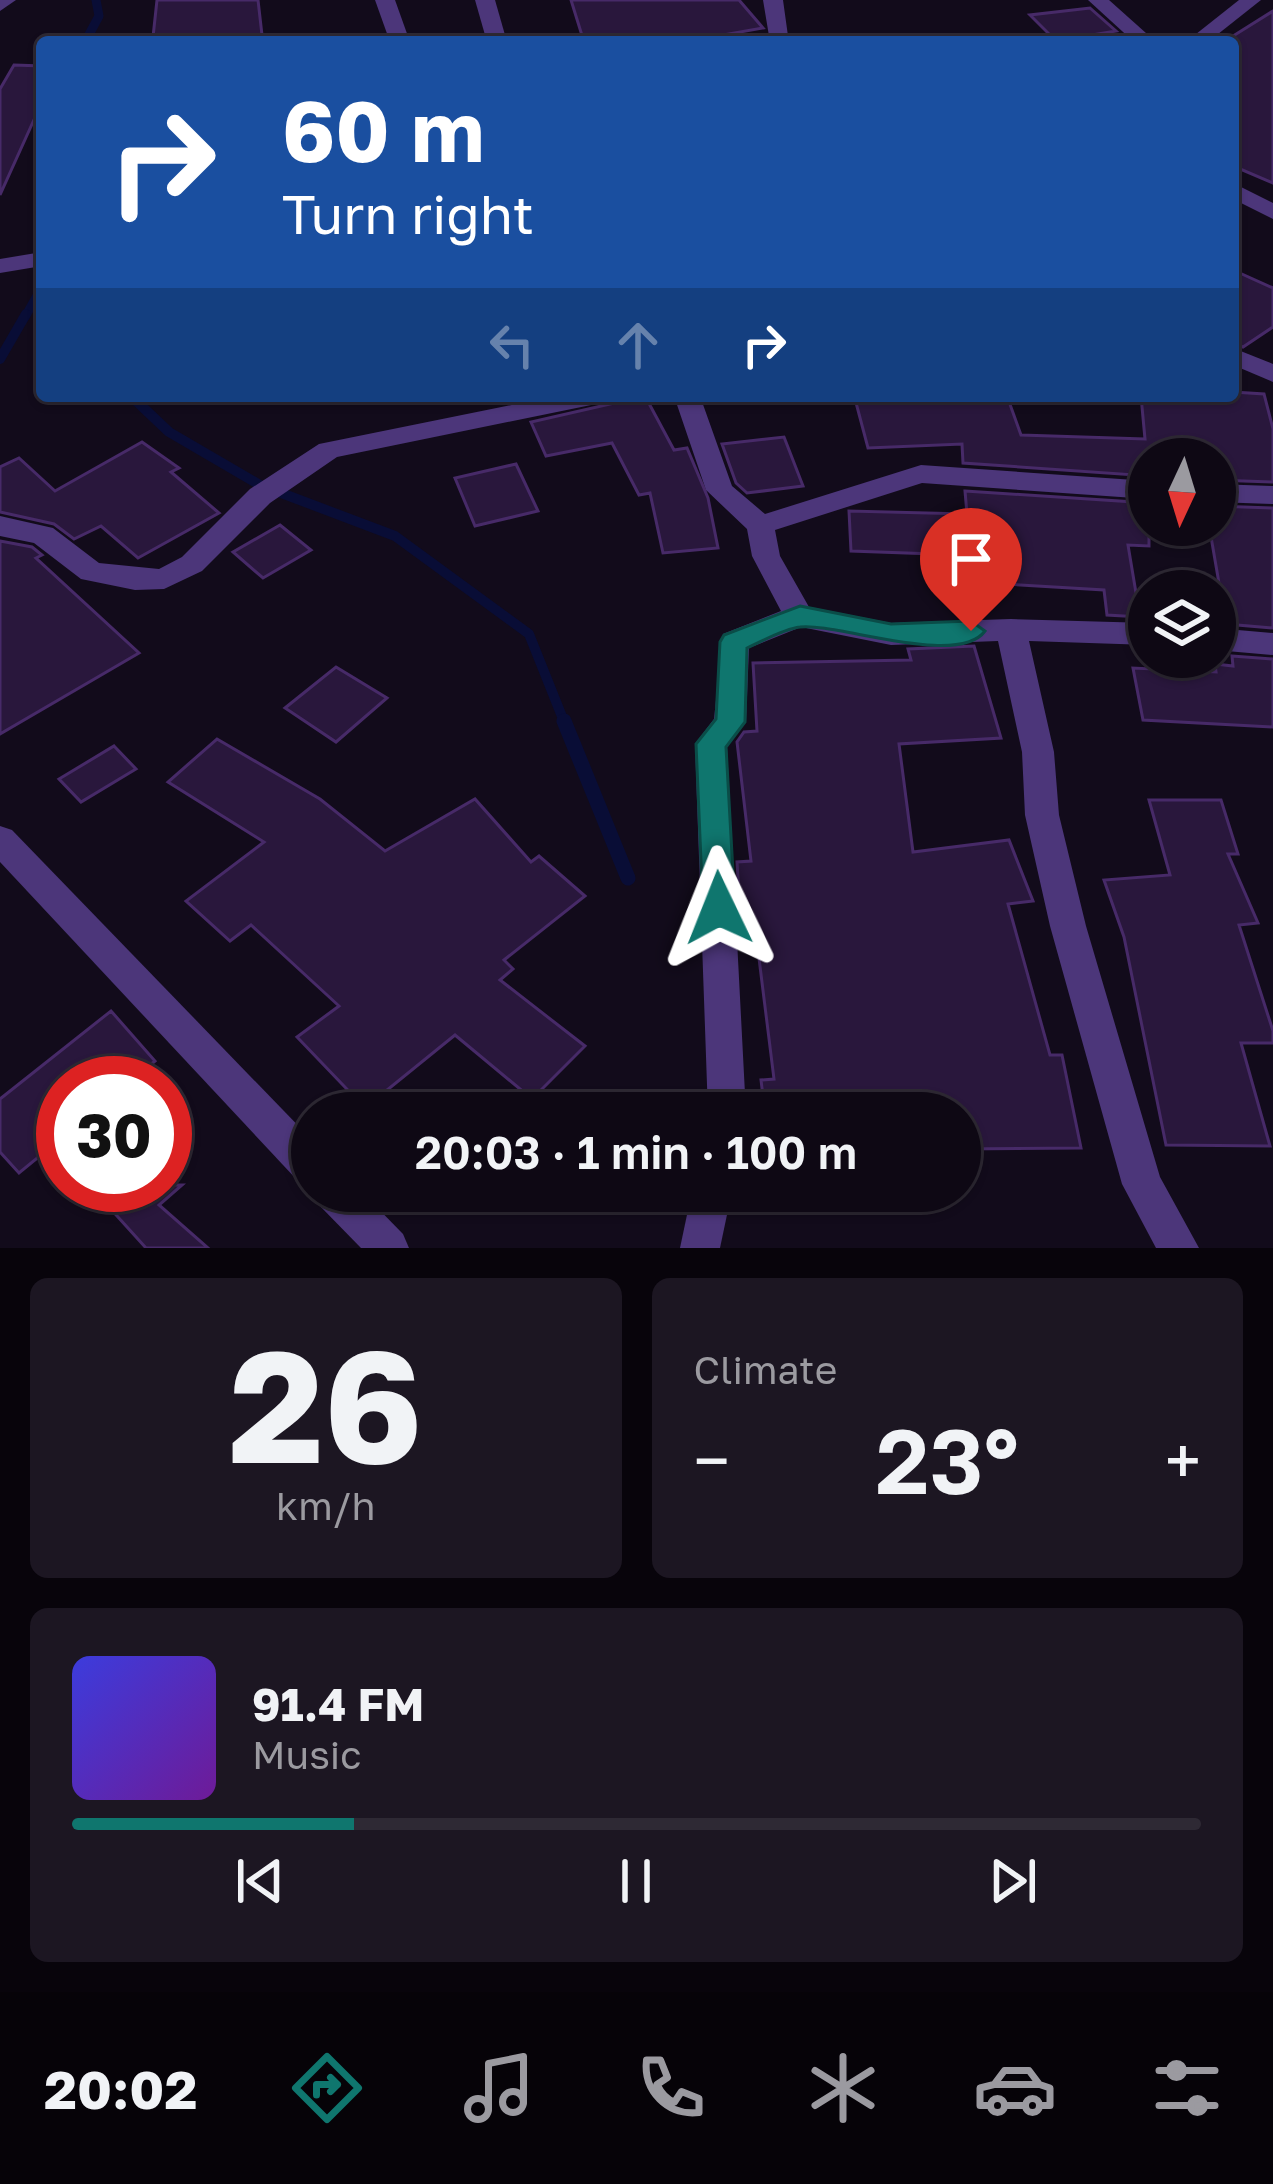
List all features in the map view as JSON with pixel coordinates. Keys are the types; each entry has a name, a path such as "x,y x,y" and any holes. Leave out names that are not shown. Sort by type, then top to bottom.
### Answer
{"street":[{"path":"385,0 398,36"},
{"path":"484,0 494,36"},
{"path":"773,0 786,36"},
{"path":"1098,0 1139,36"},
{"path":"1204,36 1251,0"},
{"path":"1239,193 1273,212"},
{"path":"0,266 36,260"},
{"path":"1239,359 1266,372 1273,400"},
{"path":"0,526 43,535 91,572 135,580 164,579 192,563 260,496 329,450 566,402"},
{"path":"689,402 720,490 760,525 766,556 800,616"},
{"path":"760,525 921,474 1128,489"},
{"path":"1236,494 1273,495"},
{"path":"726,1092 711,744 730,722 734,642 800,616 891,634 1011,630 1128,633"},
{"path":"1011,630 1038,752 1042,815 1068,926 1142,1184 1179,1248"},
{"path":"1236,641 1273,644"},
{"path":"0,840 291,1146"},
{"path":"353,1212 388,1248"},
{"path":"700,1248 708,1212"}],"building":[{"path":"157,0 258,0 262,35 153,36"},
{"path":"571,0 739,0 763,28 718,36 582,36"},
{"path":"1090,8 1116,31 1051,36 1030,15"},
{"path":"1273,11 1273,183 1239,169 1239,36 1233,36"},
{"path":"14,65 36,66 36,115 0,195 0,89"},
{"path":"1239,273 1273,288 1273,327 1239,346"},
{"path":"1239,392 1264,394 1273,429 1273,482 1236,481 1236,438 1145,438 1142,402 1239,402"},
{"path":"619,402 648,402 674,450 687,448 708,498 718,548 663,553 650,493 639,495 612,443 546,456 531,422"},
{"path":"856,402 1009,402 1021,435 1128,438 1128,475 963,463 962,444 868,448"},
{"path":"784,437 803,486 747,493 736,483 722,444"},
{"path":"142,442 179,468 171,472 219,513 138,558 101,526 74,539 54,524 0,512 0,467 19,458 55,491"},
{"path":"516,464 538,511 475,526 455,478"},
{"path":"965,491 1128,502 1132,570 1128,570 1128,616 1107,615 1104,590 971,582 962,555 851,551 849,511 967,514"},
{"path":"1236,507 1273,508 1273,628 1236,625 1236,570 1217,570 1213,546 1236,546"},
{"path":"280,525 311,550 263,578 233,552"},
{"path":"0,541 32,547 42,555 36,558 139,653 0,734"},
{"path":"974,646 1001,738 899,744 913,852 1009,840 1033,901 1008,904 1050,1055 1062,1055 1081,1148 981,1149 981,1092 762,1092 761,1080 774,1079 755,926 741,927 737,862 751,861 737,742 744,732 757,731 753,663 911,660 908,649"},
{"path":"1236,656 1273,659 1273,727 1143,720 1135,678 1236,678"},
{"path":"336,667 387,698 336,742 285,708"},
{"path":"217,739 320,799 385,851 475,799 531,862 539,856 585,896 504,960 513,969 500,980 585,1046 539,1092 524,1092 455,1035 385,1092 350,1092 297,1037 339,1006 251,925 230,941 186,901 264,842 168,782"},
{"path":"114,746 136,769 81,802 59,779"},
{"path":"1149,800 1221,800 1238,854 1228,854 1258,923 1239,925 1273,1043 1241,1043 1270,1146 1166,1145 1124,937 1104,880 1170,875"},
{"path":"111,1011 151,1056 54,1056"},
{"path":"36,1070 36,1159 19,1173 0,1152 0,1099"},
{"path":"113,1212 167,1212 208,1248 146,1248"}],"waterway":[{"path":"88,36 99,16 96,0"},
{"path":"25,317 36,298"},
{"path":"0,359 26,314"},
{"path":"137,402 169,432 260,485 395,536 529,634 565,724"},
{"path":"564,721 628,878"}],"route":[{"path":"719,908 711,744 730,722 734,642 800,616 891,634 971,631"}]}
